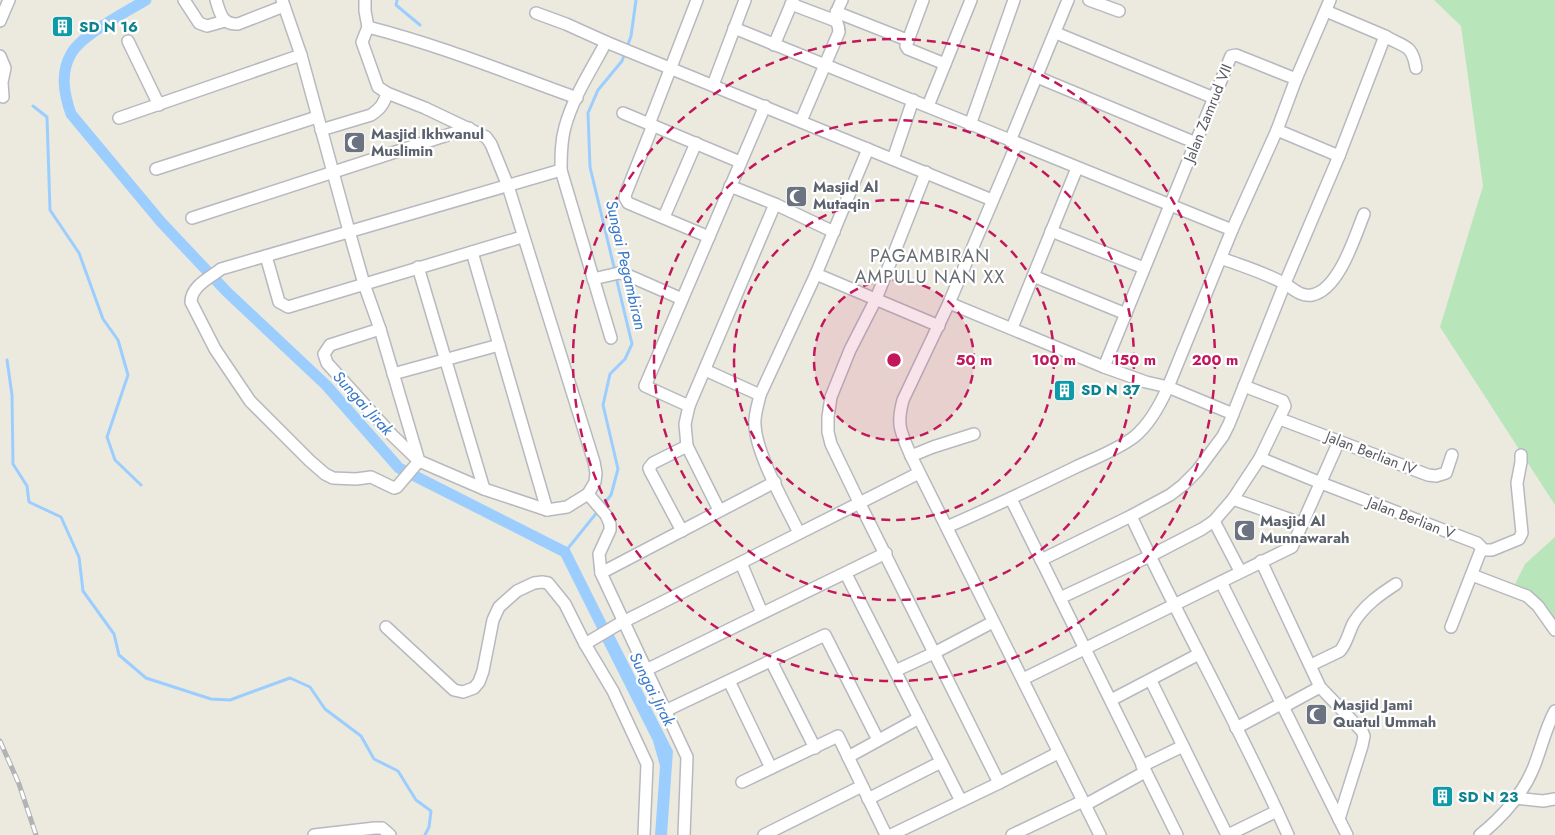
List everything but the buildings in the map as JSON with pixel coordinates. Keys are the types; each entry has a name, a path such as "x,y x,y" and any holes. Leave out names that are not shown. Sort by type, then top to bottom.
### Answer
{"street":[{"path":"0,21 9,0"},
{"path":"184,0 199,23 207,26 225,21"},
{"path":"216,0 220,14 225,21 232,24 238,24 283,3 301,55 348,231 380,329 417,464"},
{"path":"365,0 368,27 362,42 378,87 387,94 426,108 470,128 486,137 491,144 508,186 522,236 594,462 596,473 591,496 567,507 547,510 417,464 325,359 326,350 330,345 380,329"},
{"path":"697,0 671,67 625,198 628,203 709,237"},
{"path":"713,85 745,0"},
{"path":"801,121 838,32 839,26 836,16 842,0"},
{"path":"923,0 906,40 906,46 908,49 944,64"},
{"path":"928,106 971,0"},
{"path":"970,125 1014,0"},
{"path":"1068,0 1037,77 1014,143 1015,148 939,326 903,400 899,414 899,426 919,473 1100,835"},
{"path":"1089,0 1119,11"},
{"path":"774,45 792,2 906,40"},
{"path":"947,527 1011,499 1114,448 1133,437 1147,424 1168,387 1232,230 1277,130 1296,79 1328,5 1411,50 1416,68"},
{"path":"536,14 566,24 992,200"},
{"path":"368,27 450,51 577,98"},
{"path":"734,28 1232,230"},
{"path":"1056,33 1214,98"},
{"path":"1041,560 1131,516 1170,494 1183,485 1197,471 1223,436 1339,156 1385,36"},
{"path":"128,41 160,105"},
{"path":"608,42 577,98 565,126 561,145 561,170 610,338"},
{"path":"118,118 301,55"},
{"path":"0,56 5,68 2,82 3,97"},
{"name":"Jalan Zamrud VII","path":"1104,367 1231,56 1296,79"},
{"path":"1037,77 1196,143"},
{"path":"321,130 371,115 384,104 387,94"},
{"path":"893,159 913,100"},
{"path":"689,406 645,386 765,106"},
{"path":"623,113 740,162"},
{"path":"156,169 317,117"},
{"path":"192,218 470,128"},
{"path":"1277,130 1339,156"},
{"path":"664,217 696,144"},
{"path":"799,533 774,482 756,436 755,416 760,395 816,274 868,148"},
{"path":"1012,328 1077,168"},
{"path":"417,464 397,487 390,487 371,476 356,479 339,479 325,474 250,402 215,349 191,302 193,291 221,270 348,231 561,170"},
{"path":"926,172 876,299 850,350 831,397 828,432 831,444 859,502 999,783"},
{"path":"730,186 775,204 834,232"},
{"path":"719,510 687,446 685,424 689,406 775,204"},
{"path":"1221,258 1285,284 1299,294 1306,296 1319,293 1339,273 1364,214"},
{"path":"1052,231 1144,268"},
{"path":"266,256 278,302 288,307 522,236"},
{"path":"472,252 547,510"},
{"path":"418,267 484,489"},
{"path":"593,279 619,273 682,299"},
{"path":"816,274 939,326"},
{"path":"1033,276 1126,314"},
{"path":"949,303 1104,367 1146,382 1168,387 1233,414"},
{"path":"393,374 499,345"},
{"path":"705,370 760,395"},
{"path":"1060,598 1150,556 1214,521 1233,499 1260,458 1285,406 1283,401 1244,386"},
{"name":"Jalan Berlian IV","path":"1280,419 1436,476 1446,473 1452,455"},
{"path":"911,456 974,434"},
{"path":"1023,680 1240,571 1292,547 1338,441"},
{"path":"682,531 649,468 653,463 687,446"},
{"path":"1451,627 1481,550 1492,550 1521,537 1517,483 1521,454"},
{"name":"Jalan Berlian V","path":"1260,458 1477,543 1481,550"},
{"path":"585,644 621,623 919,473"},
{"path":"601,573 774,482"},
{"path":"591,496 606,515 610,524 610,530 599,554 601,573 621,623 646,670 687,757 684,835"},
{"path":"1011,499 1177,835"},
{"path":"1233,499 1303,524"},
{"path":"1131,516 1288,835"},
{"path":"1214,521 1240,571"},
{"path":"646,670 886,553"},
{"path":"1261,561 1320,687 1362,731 1364,736 1339,820"},
{"path":"741,562 762,612"},
{"path":"846,574 960,801"},
{"path":"1472,575 1527,596 1538,606 1555,630"},
{"path":"1221,582 1347,835"},
{"path":"386,627 454,690 460,692 474,688 479,682 493,620 499,607 517,591 534,583 548,583 565,604 585,644 613,691 647,764 644,835"},
{"path":"1311,665 1340,651 1354,621 1376,597 1396,584"},
{"path":"894,672 934,654 993,622"},
{"path":"665,711 825,635 878,740"},
{"path":"1111,700 1151,681 1199,654"},
{"path":"771,661 815,748"},
{"path":"729,681 770,768"},
{"path":"1151,681 1227,835 1277,810"},
{"path":"1236,728 1320,687"},
{"path":"1480,835 1495,822 1515,798 1533,770 1548,725 1555,711"},
{"path":"848,757 919,718"},
{"path":"742,782 838,736 868,799 892,834 1058,753"},
{"path":"1012,835 1084,803 1183,746"},
{"path":"868,799 941,762"},
{"path":"764,835 862,786"},
{"path":"1515,798 1543,801 1555,799"},
{"path":"314,835 382,828 390,835"}],"green space":[{"path":"1434,0 1555,0 1555,505 1440,327 1483,186 1461,26"},
{"path":"1555,537 1555,625 1513,588 1525,564"}],"water":[{"path":"609,625 673,751 667,835 655,835 660,766 653,741 598,632"}],"waterway":[{"name":"Sungai Jirak","path":"146,0 116,17 84,39 71,54 64,76 66,99 71,114 161,222 227,292 326,385 399,468 565,552 609,640"},
{"path":"397,0 396,5 420,25"},
{"name":"Sungai Pegambiran","path":"615,271 590,167 588,113 598,90 622,61 631,36 636,0"},
{"path":"33,106 47,117 50,210 79,253 103,319 118,340 128,375 107,437 115,460 141,485"},
{"name":"Sungai Pegambiran","path":"565,552 611,495 618,469 603,405 610,374 625,359 632,344 616,277"},
{"path":"7,360 12,395 13,464 27,486 29,502 61,517 79,557 83,591 114,634 119,655 146,678 211,699 230,700 290,678 310,687 325,709 361,736 374,759 398,771 416,800 431,811 429,827 425,835"}],"railway":[{"path":"0,741 19,784 36,835"}],"place":[{"name":"SD N 16","path":"63,27"},
{"name":"Masjid Ikhwanul Muslimin","path":"355,143"},
{"name":"Masjid Al Mutaqin","path":"797,196"},
{"name":"SD N 37","path":"1065,390"},
{"name":"Masjid Al Munnawarah","path":"1244,530"},
{"name":"Masjid Jami Quatul Ummah","path":"1317,714"},
{"name":"SD N 23","path":"1442,797"}],"district":[{"name":"PAGAMBIRAN AMPULU NAN XX","path":"930,266"}]}
